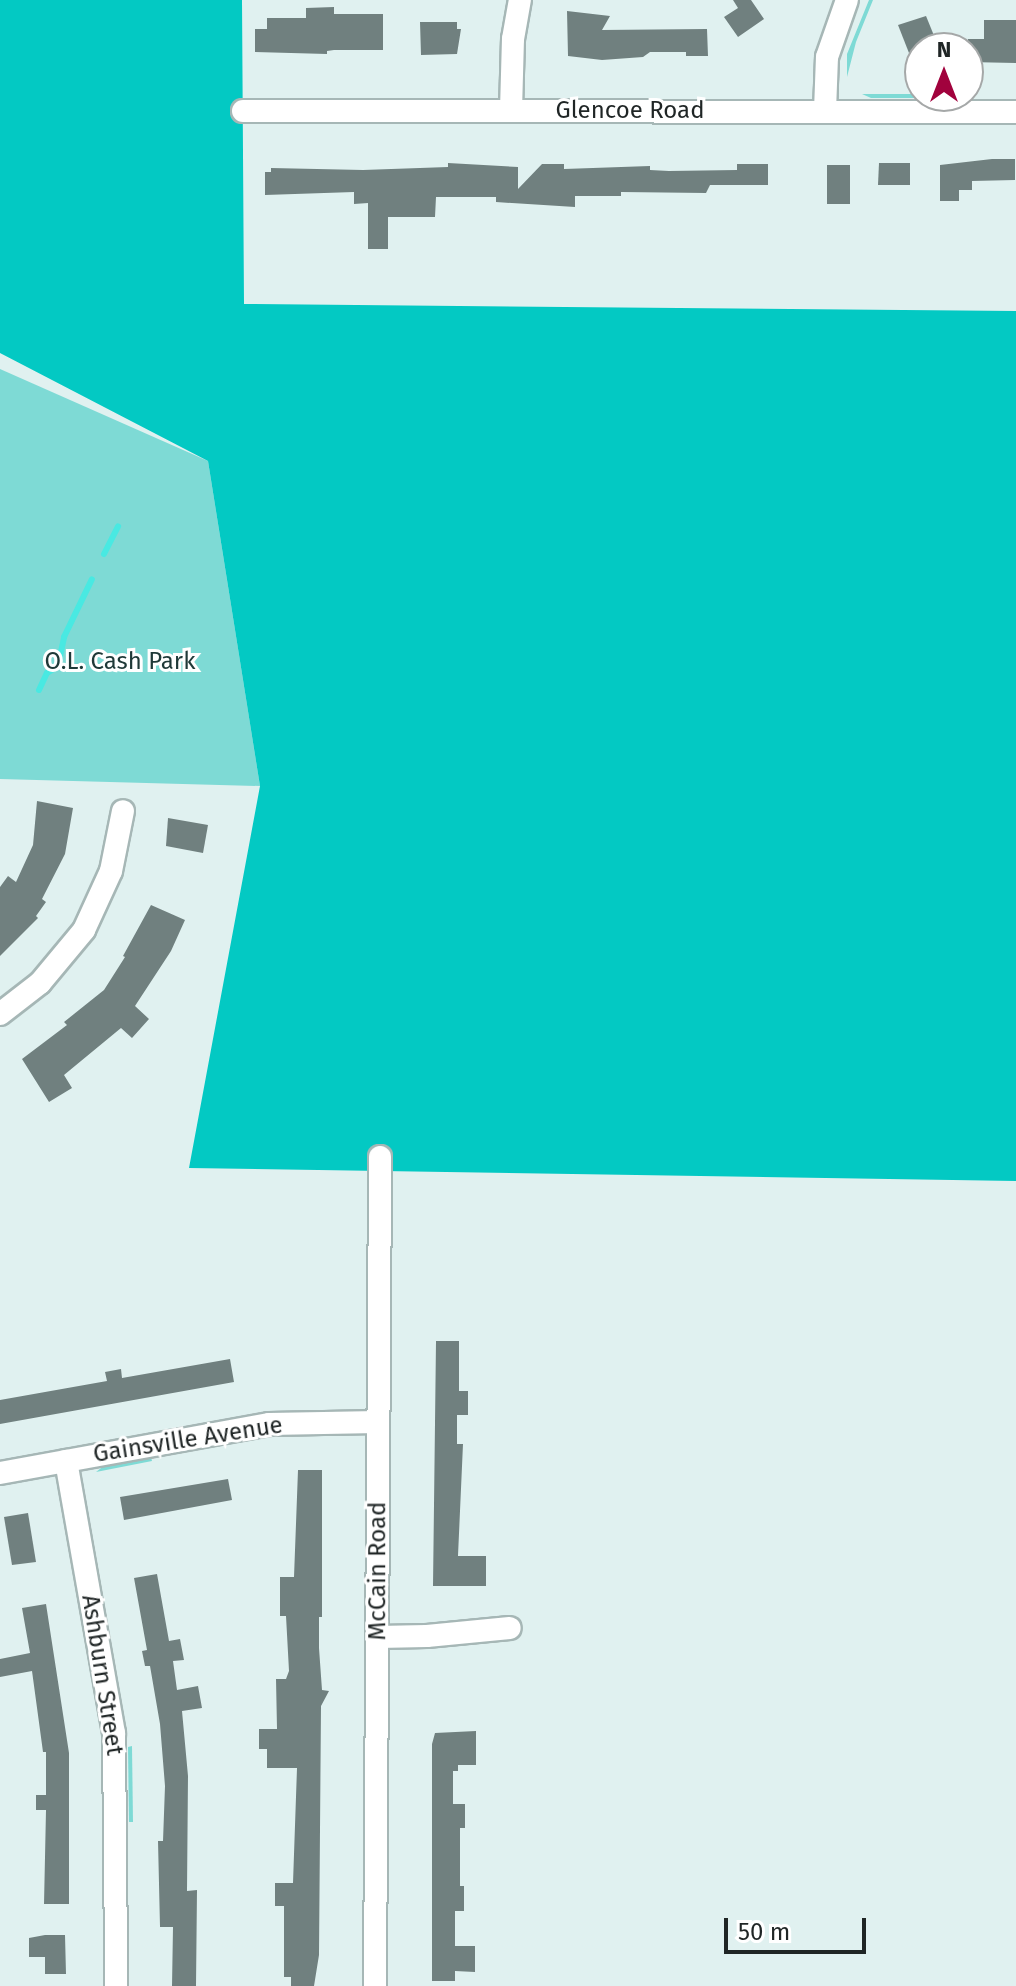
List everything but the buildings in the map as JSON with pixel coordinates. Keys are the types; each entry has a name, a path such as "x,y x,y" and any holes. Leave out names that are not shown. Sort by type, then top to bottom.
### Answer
{"street":[{"path":"511,110 513,39 520,0"},
{"path":"825,111 827,57 847,0"},
{"name":"Glencoe Road","path":"243,111 1016,112"},
{"path":"0,1014 51,972 84,930 111,871 123,811"},
{"name":"McCain Road","path":"375,1986 380,1157"},
{"name":"Gainsville Avenue","path":"0,1473 269,1424 378,1422"},
{"name":"Ashburn Street","path":"66,1461 114,1733 116,1986"},
{"path":"378,1637 510,1628"}],"green space":[{"path":"869,0 873,0 856,42 847,77 847,54"},
{"path":"862,94 904,94 904,98 871,98"},
{"name":"O.L. Cash Park","path":"0,369 208,461 260,786 0,779"},
{"path":"151,1457 152,1461 96,1472 105,1465"},
{"path":"132,1746 133,1822 129,1822 128,1747"}],"shaded area":[{"path":"0,0 242,0 244,304 1016,311 1016,1181 189,1168 260,786 208,461 0,353"}],"waterway":[{"path":"104,554 118,526"},
{"path":"39,690 47,673 58,666 64,637 92,579"}]}
